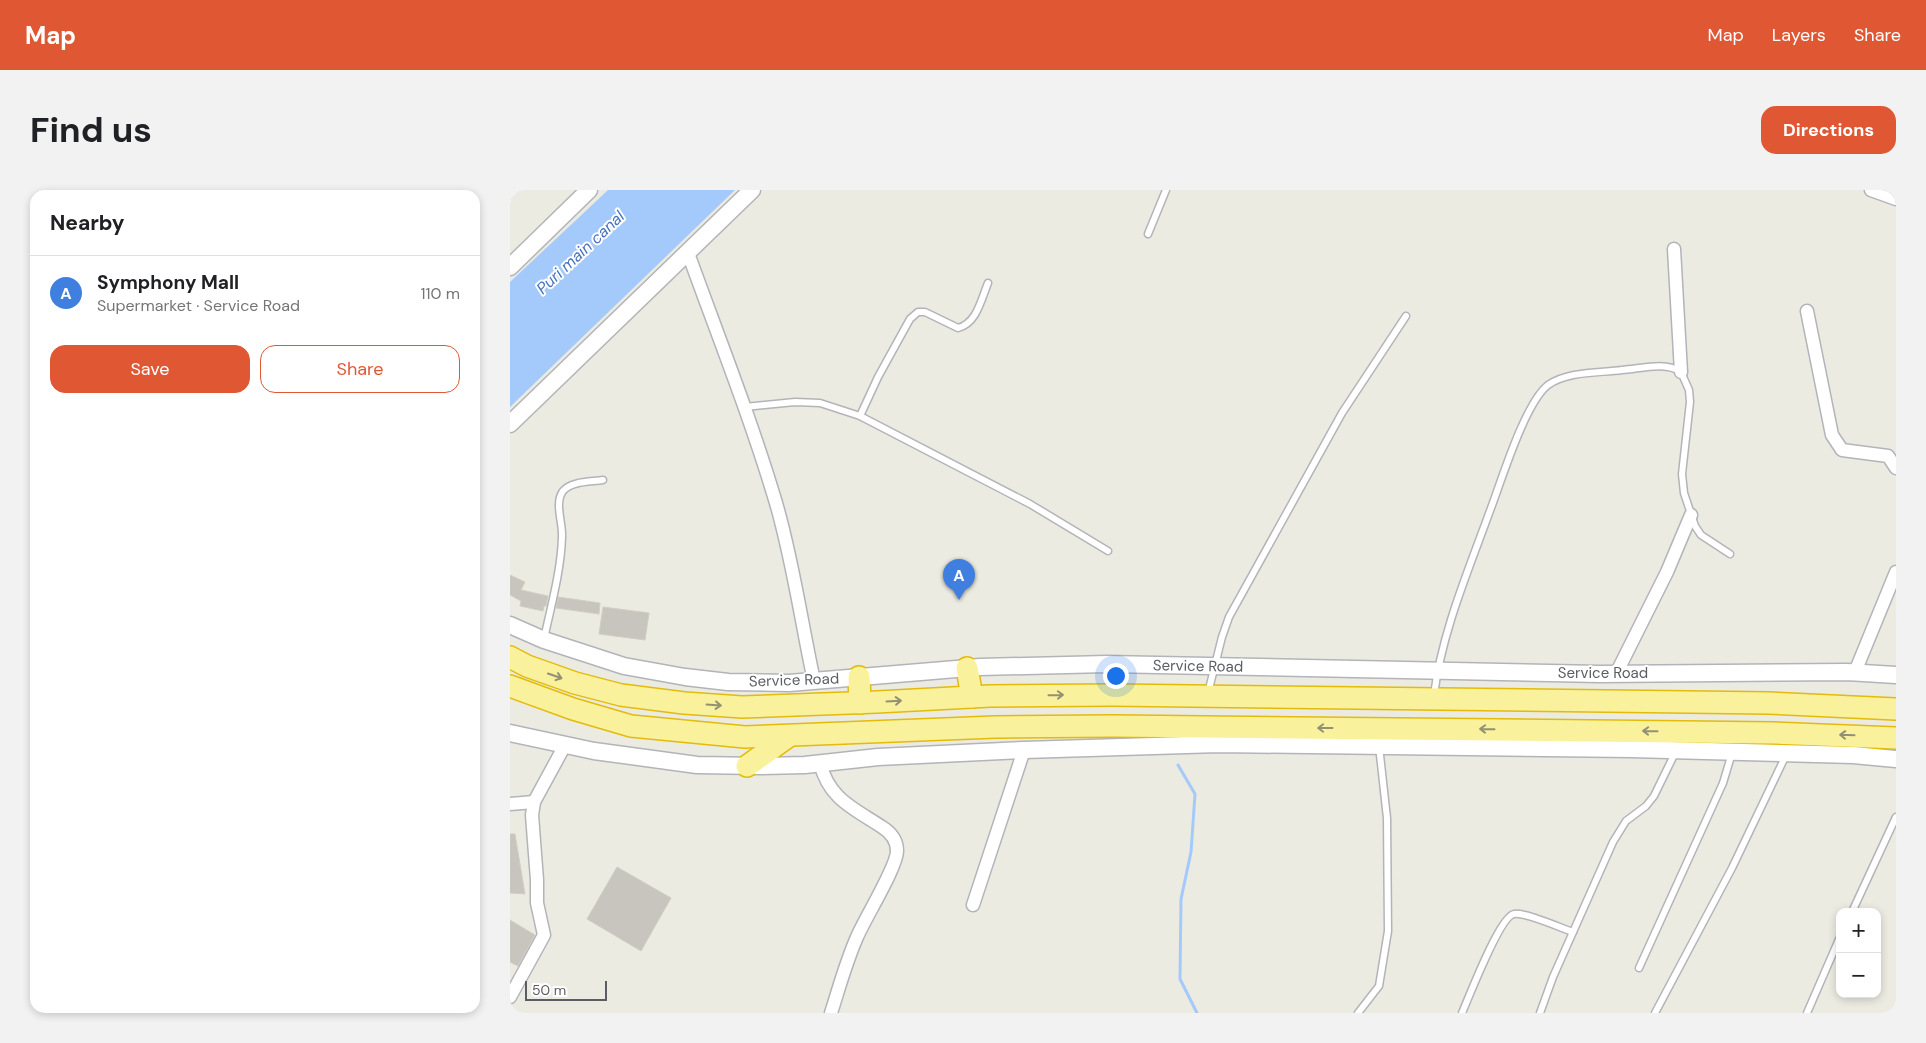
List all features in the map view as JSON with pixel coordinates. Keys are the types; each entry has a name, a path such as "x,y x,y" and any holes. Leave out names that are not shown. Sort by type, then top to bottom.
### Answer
{"highway":[{"path":"510,657 527,666 621,695 684,703 742,707 972,697 1112,694 1769,703 1896,709"},
{"path":"967,668 972,697"},
{"path":"858,677 860,703"},
{"path":"510,686 573,709 631,726 745,737 1014,727 1678,741 1793,733 1896,738"},
{"path":"746,766 789,736"}],"street":[{"path":"510,267 590,190"},
{"path":"510,424 752,190"},
{"path":"1871,190 1896,199"},
{"path":"1674,249 1680,372"},
{"path":"688,253 776,504 791,564 814,681"},
{"path":"1807,311 1832,435 1842,450 1888,456 1896,468"},
{"path":"1616,674 1667,572 1691,515"},
{"path":"1855,672 1896,572"},
{"name":"Service Road","path":"510,625 544,640 624,666 685,677 728,682 789,683 967,668 1108,664 1616,674 1855,672 1896,675"},
{"path":"510,734 594,751 697,765 746,766 1024,750 1219,744 1379,745 1431,737"},
{"path":"1678,741 1732,752 1853,754 1896,759"},
{"path":"510,997 544,936 537,903 532,815 534,802 565,745"},
{"path":"973,905 1024,750"},
{"path":"820,763 826,782 832,792 889,832 897,845 897,853 891,868 856,939 831,1013"},
{"path":"510,804 534,802"}],"lane":[{"path":"1148,234 1166,190"},
{"path":"860,416 878,377 910,319 918,312 925,312 958,328 966,326 974,318 988,283"},
{"path":"1207,696 1229,617 1342,413 1406,316"},
{"path":"1433,698 1437,671 1461,592 1509,457 1532,403 1548,386 1566,377 1666,366 1680,372 1689,390 1690,402 1682,474 1684,493 1691,515 1701,535 1730,554"},
{"path":"743,408 795,402 820,403 860,416 1030,504 1108,551"},
{"path":"544,640 561,551 560,498 568,487 575,484 603,480"},
{"path":"1540,1013 1553,977 1613,842 1626,821 1646,806 1654,796 1678,741"},
{"path":"1358,1013 1379,986 1388,931 1387,818 1379,745"},
{"path":"1639,968 1723,783 1732,752"},
{"path":"1655,1013 1732,868 1786,754"},
{"path":"1854,908 1896,818"},
{"path":"1462,1013 1498,930 1507,917 1515,914 1526,916 1573,932"},
{"path":"1807,1013 1836,946"}],"water":[{"name":"Puri main canal","path":"608,190 735,190 510,407 510,282"}],"building":[{"path":"510,575 525,582 521,590 548,596 543,611 520,606 521,601 510,595"},
{"path":"558,597 600,603 599,614 556,608"},
{"path":"603,607 649,613 645,640 599,634"},
{"path":"510,834 515,834 525,894 510,893"},
{"path":"617,867 671,898 641,951 587,919"},
{"path":"510,920 535,935 518,966 510,962"}],"waterway":[{"path":"1178,765 1195,794 1191,852 1181,899 1180,979 1197,1013"}],"place":[{"name":"Symphony Mall","path":"959,600"}]}
